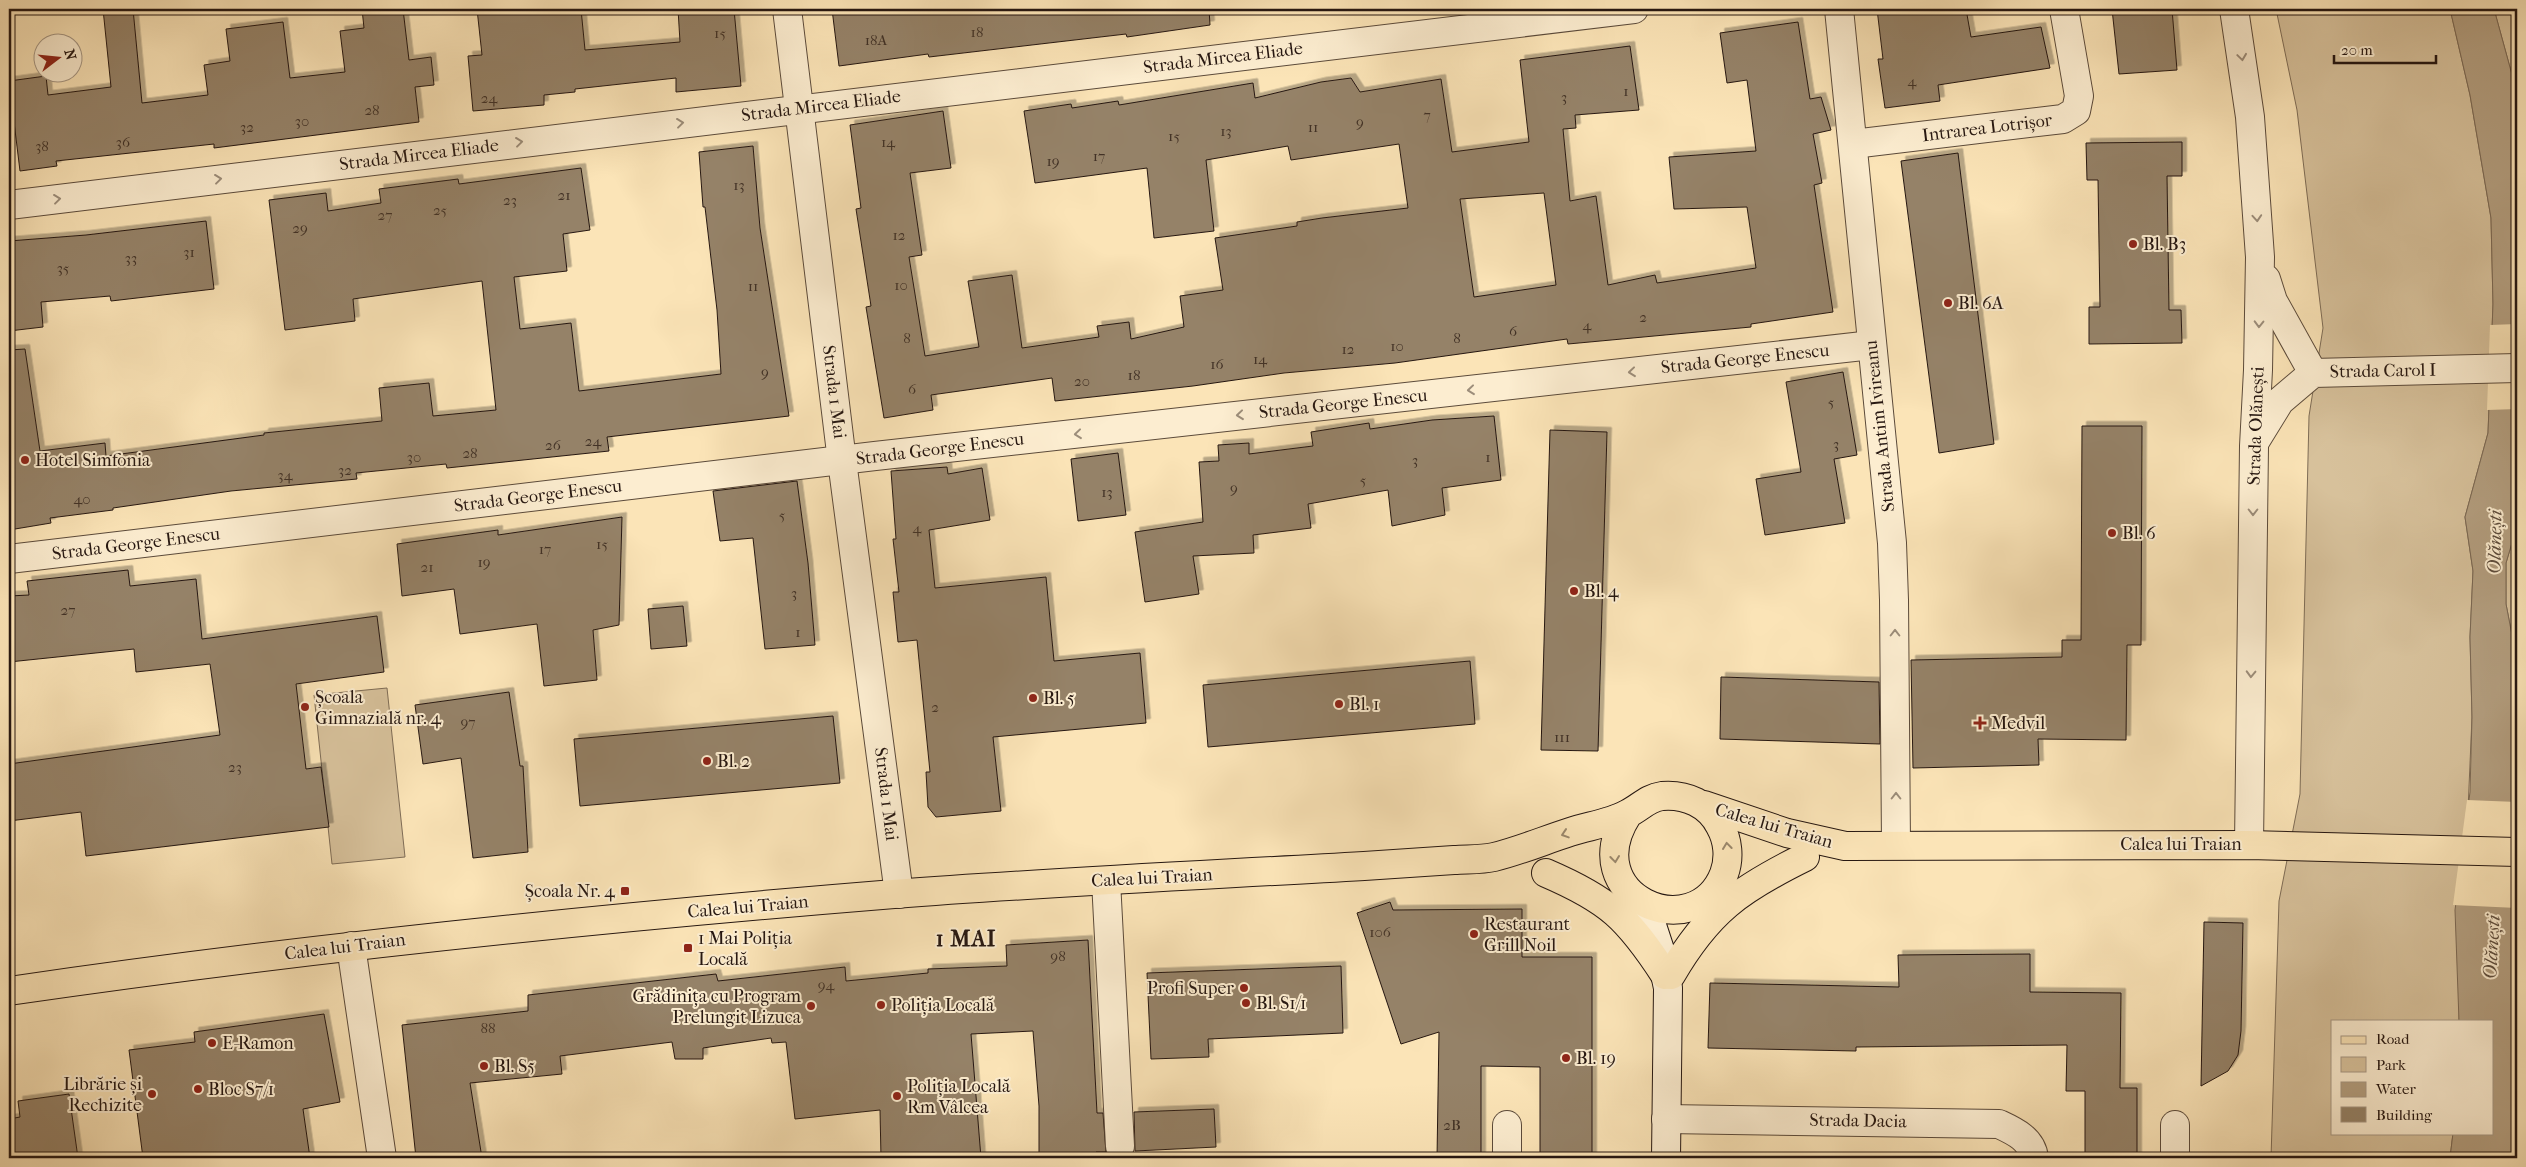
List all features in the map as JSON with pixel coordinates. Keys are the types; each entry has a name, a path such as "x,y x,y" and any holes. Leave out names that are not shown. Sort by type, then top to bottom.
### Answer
{"main road":[{"path":"1667,795 1687,797 1704,805 1717,819 1726,836 1728,855 1724,874 1708,896 1682,909 1664,910 1638,899 1620,879 1614,862 1614,846 1618,829 1628,814 1653,798 1667,795"},
{"name":"Calea lui Traian","path":"1704,805 1787,833 1845,846"},
{"name":"Calea lui Traian","path":"9,991 351,946 492,930 899,894 1490,858 1628,814"},
{"name":"Calea lui Traian","path":"1708,896 1774,867 1845,846 1896,844 2249,845 2517,852"},
{"path":"1546,873 1594,895 1616,911 1635,930 1668,979 1684,951 1719,909 1765,877 1806,857"},
{"name":"Calea lui Traian","path":"1490,858 1638,899"}],"street":[{"name":"Strada 1 Mai","path":"787,9 842,460 899,894"},
{"name":"Strada Mircea Eliade","path":"9,204 1634,9"},
{"name":"Strada Antim Ivireanu","path":"1838,9 1892,543 1896,844"},
{"name":"Intrarea Lotrișor","path":"1853,144 2063,119 2076,111 2078,96 2064,9"},
{"name":"Strada Olănești","path":"2234,9 2250,116 2260,258 2258,370 2254,446 2249,845"},
{"path":"2260,258 2272,302 2313,373"},
{"name":"Strada George Enescu","path":"9,559 842,460 1872,345"},
{"name":"Strada Carol I","path":"2254,446 2280,401 2313,373 2517,368"},
{"path":"1106,881 1120,1146"},
{"path":"1668,979 1683,935 1708,896"},
{"path":"1638,899 1660,950 1668,979 1666,1158"},
{"path":"351,946 382,1158"},
{"name":"Strada Dacia","path":"1666,1119 1999,1124 2021,1134 2034,1153 2034,1158"},
{"path":"2175,1124 2175,1158"},
{"path":"1507,1125 1507,1158"}],"green space":[{"path":"2276,9 2450,9 2470,95 2491,218 2493,304 2488,433 2465,517 2473,571 2470,637 2472,717 2459,1020 2331,1020 2331,1134 2453,1134 2450,1158 2271,1158 2279,901 2300,794 2309,416 2323,328 2297,110"},
{"path":"2494,9 2517,9 2517,93"},
{"path":"2517,526 2517,661 2506,604 2506,563"},
{"path":"387,688 405,857 332,864 314,695"}],"water":[{"name":"Olănești","path":"2450,9 2494,9 2517,93 2517,526 2506,563 2506,604 2517,661 2517,1158 2450,1158 2453,1134 2494,1134 2494,1020 2459,1020 2455,910 2470,792 2472,717 2470,637 2473,571 2465,517 2488,433 2493,304 2491,218 2470,95"}],"pier":[{"path":"2517,324 2517,409 2487,410 2490,325"},
{"path":"2467,800 2517,802 2517,908 2453,905"}],"building":[{"path":"103,9 133,9 142,103 208,95 204,65 230,61 226,29 283,22 290,78 345,72 340,31 364,28 362,9 403,9 409,60 431,57 434,85 415,87 419,122 214,148 214,144 56,161 57,166 20,171 9,81 32,78 32,82 47,82 48,95 111,87"},
{"path":"477,9 581,9 585,50 680,42 678,9 734,9 741,86 676,92 676,78 575,89 575,92 544,95 544,105 473,111 468,56 482,55"},
{"path":"832,9 1209,9 1210,25 1127,37 1126,34 929,57 928,54 839,66"},
{"path":"1877,9 1966,9 1971,37 2041,27 2050,68 1938,85 1940,101 1885,108 1878,59 1883,59"},
{"path":"2112,9 2172,9 2177,70 2119,74"},
{"path":"1798,22 1810,99 1821,97 1831,130 1813,134 1822,183 1814,185 1833,312 1751,324 1751,327 1568,344 1567,339 1395,363 1284,373 1193,386 1055,401 1052,378 931,395 933,410 884,418 866,307 871,306 856,209 861,208 850,125 943,111 951,168 910,173 922,255 909,257 925,356 979,347 968,281 1012,275 1022,348 1099,337 1097,326 1129,322 1131,339 1184,327 1180,296 1223,290 1215,238 1297,226 1297,222 1322,218 1408,208 1399,144 1291,160 1288,146 1206,160 1214,231 1154,238 1147,168 1035,183 1024,111 1071,104 1072,108 1118,101 1119,105 1253,83 1255,98 1321,82 1351,78 1360,92 1441,79 1452,152 1529,142 1520,60 1630,46 1639,110 1575,115 1576,128 1563,129 1570,201 1596,196 1608,285 1655,275 1657,283 1756,268 1747,207 1674,209 1669,157 1756,151 1747,80 1727,83 1720,33","holes":["1544,193 1556,285 1474,297 1460,199"]},
{"name":"Bl. B3","path":"2182,142 2182,176 2167,176 2169,310 2181,310 2182,343 2089,344 2089,307 2100,307 2098,180 2087,180 2086,143"},
{"path":"753,146 760,228 789,416 607,437 609,451 447,468 446,464 356,473 357,479 231,491 113,508 113,510 50,518 51,523 9,530 9,350 25,349 40,451 105,443 106,456 264,435 264,433 382,421 379,388 429,383 433,416 496,410 482,281 353,299 355,321 285,330 269,200 326,193 328,211 381,203 379,189 458,179 459,184 581,168 590,230 563,234 567,271 514,277 520,329 571,323 579,391 721,374 717,310 705,207 703,207 699,152"},
{"name":"Bl. 6A","path":"1958,153 1994,444 1939,453 1901,161"},
{"path":"206,221 214,289 111,301 110,296 41,302 43,327 9,331 9,241 86,235"},
{"path":"1843,372 1857,455 1834,459 1845,523 1765,535 1756,479 1801,472 1786,382"},
{"path":"1494,416 1501,480 1442,488 1445,515 1392,526 1388,490 1308,504 1311,528 1253,535 1254,553 1193,556 1199,594 1145,602 1135,532 1203,522 1199,462 1219,461 1218,445 1249,443 1249,454 1313,446 1311,432 1369,423 1370,429 1432,420"},
{"path":"2082,426 2142,426 2141,645 2127,645 2126,740 2038,739 2039,765 1913,768 1911,660 2062,657 2062,640 2081,640"},
{"name":"Bl. 4","path":"1550,430 1607,432 1598,751 1541,750"},
{"path":"1118,453 1126,515 1078,521 1071,459"},
{"path":"947,467 948,474 982,468 990,520 929,530 935,588 1046,577 1054,661 1140,653 1146,723 993,737 1001,811 936,817 928,807 926,772 930,772 917,640 898,642 893,592 899,592 893,539 896,539 891,471"},
{"path":"797,481 808,563 815,645 765,649 753,538 720,541 713,491"},
{"path":"622,517 619,625 593,630 597,680 544,686 537,624 460,634 454,589 402,596 397,544 498,530 498,535"},
{"path":"128,570 130,586 196,579 202,639 377,616 384,672 296,684 306,769 321,767 329,827 86,856 81,812 9,821 9,764 220,735 210,664 136,672 134,649 9,662 9,596 29,595 27,581"},
{"path":"683,606 687,646 651,649 648,609"},
{"name":"Bl. 1","path":"1470,661 1475,724 1208,747 1203,685"},
{"path":"1721,677 1879,682 1880,744 1720,739"},
{"path":"509,692 520,766 523,766 528,852 473,858 461,758 423,764 415,705"},
{"name":"Bl. 2","path":"833,716 840,783 580,806 574,739"},
{"path":"1390,902 1393,910 1522,909 1522,957 1592,957 1592,1158 1540,1158 1540,1067 1481,1066 1481,1158 1437,1158 1439,1032 1401,1044 1357,913"},
{"path":"2204,922 2243,923 2241,1031 2238,1055 2228,1071 2201,1086"},
{"path":"1088,940 1097,1113 1103,1113 1106,1152 1096,1152 1096,1158 1039,1158 1039,1106 1033,1031 971,1034 981,1158 881,1158 880,1110 795,1119 786,1042 772,1043 771,1038 703,1048 703,1059 675,1059 672,1042 560,1056 562,1074 470,1083 482,1158 416,1158 402,1025 528,1011 528,995 716,974 718,981 845,967 846,981 928,973 928,969 1007,966 1006,945"},
{"path":"2030,954 2030,992 2121,993 2120,1088 2137,1088 2137,1158 2085,1158 2085,1091 2066,1091 2067,1045 1856,1047 1856,1051 1708,1048 1710,983 1899,987 1898,955"},
{"name":"Bl. S1/1","path":"1341,966 1343,1033 1208,1039 1209,1057 1151,1059 1147,973"},
{"name":"Bloc S7/1","path":"324,1014 340,1102 303,1109 310,1158 143,1158 129,1050 195,1042 194,1032"},
{"path":"69,1094 78,1158 9,1158 9,1119 20,1117 18,1101"},
{"path":"1214,1109 1216,1147 1135,1151 1134,1112"}],"place":[{"name":"Bl. B3","path":"2133,244"},
{"name":"Bl. 6A","path":"1948,303"},
{"name":"Hotel Simfonia","path":"25,460"},
{"name":"Bl. 6","path":"2112,533"},
{"name":"Bl. 4","path":"1574,591"},
{"name":"Bl. 5","path":"1033,698"},
{"name":"Bl. 1","path":"1339,704"},
{"name":"Școala Gimnazială nr. 4","path":"305,707"},
{"name":"Medvil","path":"1980,723"},
{"name":"Bl. 2","path":"707,761"},
{"name":"Școala Nr. 4","path":"625,891"},
{"name":"Restaurant Grill Noil","path":"1474,934"},
{"name":"1 Mai Poliția Locală","path":"688,948"},
{"name":"Profi Super","path":"1244,988"},
{"name":"Bl. S1/1","path":"1246,1003"},
{"name":"Poliția Locală","path":"881,1005"},
{"name":"Grădinița cu Program Prelungit Lizuca","path":"811,1006"},
{"name":"E-Ramon","path":"212,1043"},
{"name":"Bl. 19","path":"1566,1058"},
{"name":"Bl. S5","path":"484,1066"},
{"name":"Bloc S7/1","path":"198,1089"},
{"name":"Librărie și Rechizite","path":"152,1094"},
{"name":"Poliția Locală Rm Vâlcea","path":"897,1096"}],"district":[{"name":"1 MAI","path":"966,939"}]}
